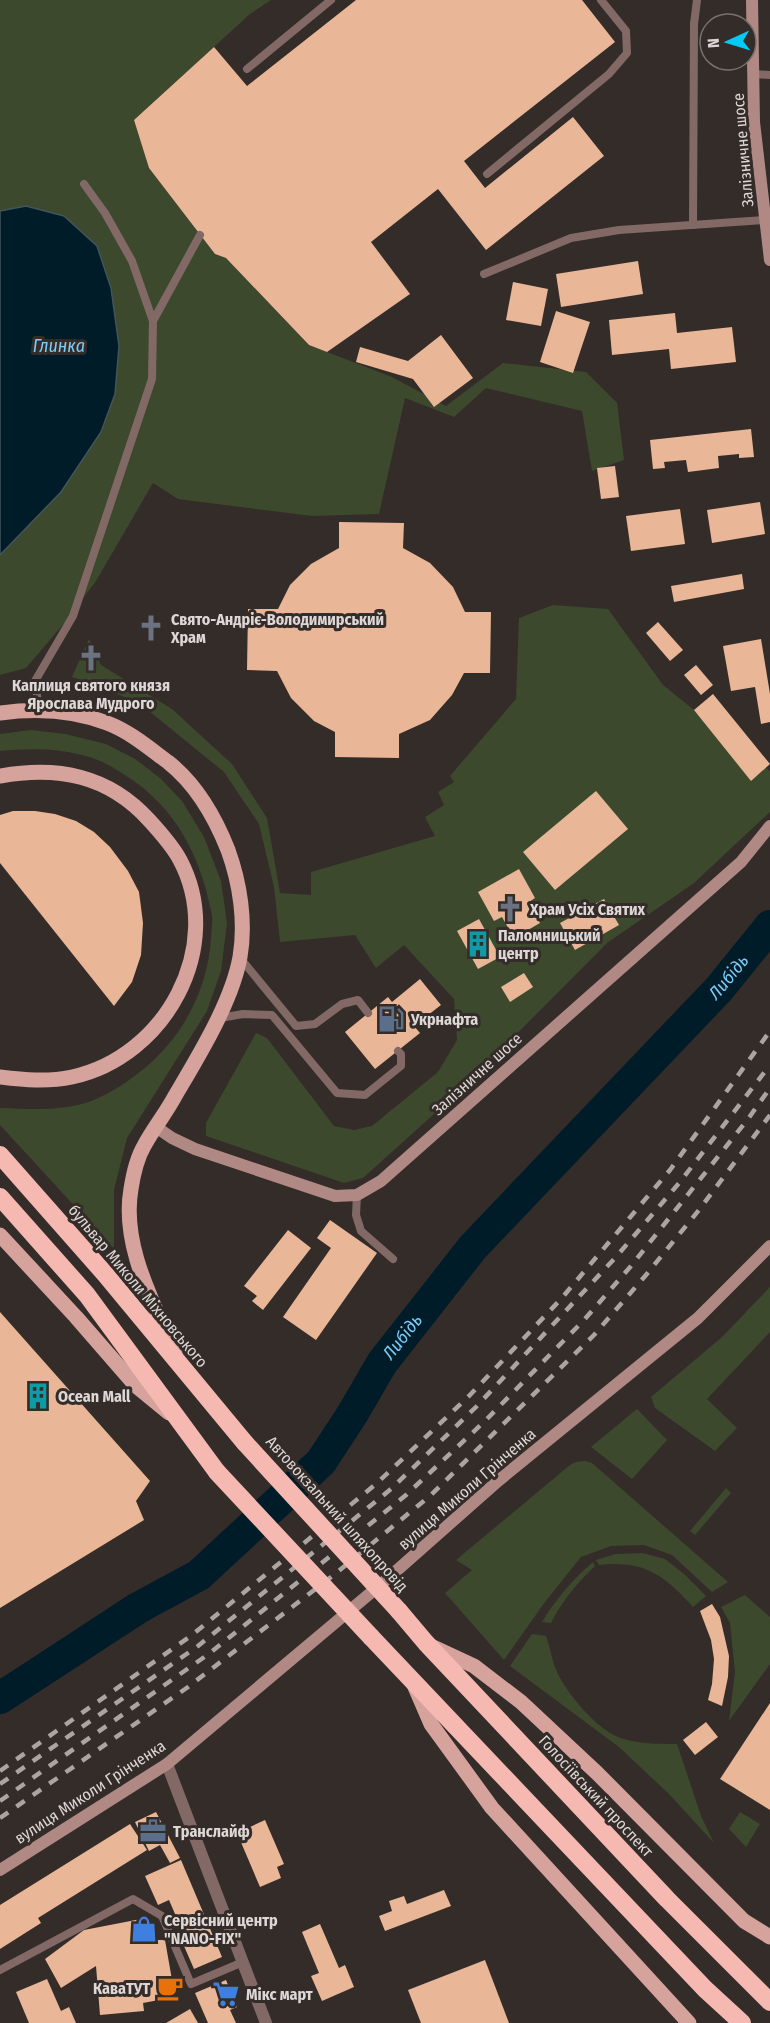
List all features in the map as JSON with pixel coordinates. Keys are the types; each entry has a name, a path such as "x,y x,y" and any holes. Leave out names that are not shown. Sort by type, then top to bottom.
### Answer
{"highway":[{"name":"бульвар Миколи Міхновського","path":"0,1155 105,1274 245,1443"},
{"path":"0,1197 87,1295 218,1472 705,1989 742,2023"},
{"name":"Автовокзальний шляхопровід","path":"245,1443 399,1611"},
{"name":"Голосіївський проспект","path":"399,1611 426,1643 574,1801 667,1899 770,2002"}],"main road":[{"path":"0,712 39,710 71,713 108,723 139,741 174,767 199,794 219,827 232,862 240,896 240,957 231,987 191,1068 143,1148 131,1190 130,1230 142,1275 181,1366"},
{"path":"0,776 23,772 57,772 89,779 116,792 141,812 162,834 180,860 191,889 195,918 194,946 187,975 175,1001 160,1024 141,1043 97,1070 73,1077 49,1080 0,1077"},
{"path":"0,1235 76,1317 135,1386 180,1422"},
{"path":"426,1643 474,1666 521,1702 597,1773 744,1921 770,1937"},
{"path":"413,1681 431,1724 492,1808 689,2023"}],"street":[{"name":"Залізничне шосе","path":"752,0 754,122 770,260"},
{"name":"Залізничне шосе","path":"357,1195 381,1180 741,862 770,826"},
{"path":"156,1127 195,1149 335,1196 357,1195"},
{"name":"вулиця Миколи Грінченка","path":"0,1870 167,1764 386,1580 498,1481 698,1318 770,1246"},
{"path":"167,1764 266,2023"}],"lane":[{"path":"247,69 331,0"},
{"path":"487,174 609,74 627,53 626,31 601,0"},
{"path":"693,225 694,24 697,0"},
{"path":"753,74 770,75"},
{"path":"39,710 36,681 73,616 152,379 153,321 132,261 105,213 84,184"},
{"path":"484,274 571,238 619,231 765,219"},
{"path":"153,321 200,235"},
{"path":"240,957 296,1026 315,1024 342,1005 358,1000 368,1013"},
{"path":"217,1018 243,1014 272,1015 337,1093 365,1095 401,1066 401,1054 398,1051"},
{"path":"357,1195 356,1215 362,1232 393,1259"},
{"path":"0,1970 132,1899 162,1916 191,1984 243,1962"}],"green space":[{"path":"0,0 271,0 250,14 134,120 149,168 215,254 226,258 309,345 392,377 446,406 503,363 586,372 617,403 624,460 592,471 582,411 486,388 454,417 405,398 379,514 312,516 178,499 153,483 96,581 66,621 26,668 0,675 0,555 61,492 26,206 0,211"},
{"path":"553,605 608,609 663,685 770,771 770,812 694,883 607,943 464,1087 363,1178 344,1183 206,1136 206,1123 256,1033 267,1038 334,1126 354,1130 372,1126 438,1072 457,1040 454,999 404,945 376,968 355,935 280,942 274,887 259,824 224,772 138,702 72,677 89,639 101,665 172,709 232,764 267,818 280,893 311,895 311,872 435,836 425,817 444,805 438,792 454,782 450,776 516,699 519,618"},
{"path":"31,730 65,734 106,744 135,759 160,778 182,801 204,837 221,881 227,923 221,971 207,1011 127,1138 114,1190 114,1249 0,1125 0,1108 51,1109 82,1104 121,1086 155,1059 177,1033 201,988 209,955 212,913 202,877 190,847 163,807 138,784 93,758 54,750 0,751 0,734"},
{"path":"770,1287 770,1332 707,1399 737,1428 715,1451 655,1408 651,1397 722,1337"},
{"path":"637,1409 667,1440 632,1479 591,1447"},
{"path":"585,1461 592,1463 728,1582 712,1592 672,1555 644,1545 611,1546 581,1557 545,1602 504,1660 445,1593 472,1570 456,1560 570,1465"},
{"path":"726,1488 731,1493 695,1535 690,1531"},
{"path":"642,1553 665,1559 706,1596 693,1607 672,1586 652,1572 629,1565 599,1565 596,1560 615,1554"},
{"path":"593,1562 595,1566 570,1593 551,1623 542,1622 565,1590"},
{"path":"745,1595 770,1617 770,1664 729,1721 735,1672 730,1623 721,1607"},
{"path":"532,1634 546,1636 555,1668 561,1680 596,1723 612,1734 635,1742 677,1744 701,1816 714,1843 669,1794 619,1747 510,1666"},
{"path":"740,1812 760,1824 746,1847 729,1829"}],"water":[{"name":"Глинка","path":"26,206 64,216 97,246 111,288 119,346 115,394 101,432 61,492 0,555 0,211"}],"building":[{"path":"356,0 582,0 615,42 464,161 485,188 573,117 604,156 486,250 438,189 371,242 410,294 327,352 309,345 226,258 215,254 149,168 134,120 214,47 247,86"},
{"path":"638,261 643,294 561,307 556,274"},
{"path":"513,282 548,289 541,326 506,320"},
{"path":"556,311 590,322 573,373 540,362"},
{"path":"675,313 677,333 732,327 736,362 671,369 669,349 612,355 609,320"},
{"path":"441,335 473,378 434,407 413,379 356,362 360,347 408,361"},
{"path":"751,429 754,457 739,458 739,454 718,456 719,468 688,472 686,460 664,462 665,468 653,469 650,440"},
{"path":"615,466 619,497 601,499 597,468"},
{"path":"760,502 765,534 712,543 707,510"},
{"path":"680,509 685,544 631,551 626,516"},
{"path":"339,522 404,523 403,548 430,563 453,587 465,612 491,612 490,673 464,673 452,695 430,720 399,734 399,758 335,757 335,732 314,721 291,698 277,671 247,670 248,609 278,609 290,585 311,564 339,548"},
{"path":"742,574 744,589 674,602 671,586"},
{"path":"658,622 683,650 670,661 646,633"},
{"path":"761,639 770,694 770,722 761,724 755,687 731,691 723,646"},
{"path":"696,665 713,685 701,695 684,675"},
{"path":"713,694 770,764 751,781 694,710"},
{"path":"596,791 628,829 555,890 523,852"},
{"path":"13,811 55,814 76,821 94,832 110,847 128,871 139,892 143,923 141,955 132,982 114,1006 0,863 0,815"},
{"name":"Храм Усіх Святих","path":"519,869 535,898 529,902 540,923 514,938 502,917 494,921 478,892"},
{"path":"604,899 619,925 575,950 560,923"},
{"name":"Паломницький центр","path":"479,919 500,957 478,969 457,931"},
{"path":"524,973 533,987 510,1002 501,987"},
{"name":"Укрнафта","path":"420,979 441,1005 414,1026 420,1033 375,1069 345,1032 388,997 392,1002"},
{"path":"330,1220 377,1253 316,1340 283,1317 331,1248 317,1238"},
{"path":"288,1230 311,1248 263,1310 252,1301 257,1296 244,1286"},
{"name":"Ocean Mall","path":"0,1312 150,1481 136,1501 144,1520 0,1608"},
{"path":"712,1604 720,1617 729,1656 728,1677 722,1706 708,1700 714,1659 711,1640 700,1611"},
{"path":"770,1703 770,1810 720,1779"},
{"path":"706,1722 718,1737 695,1755 683,1740"},
{"name":"Транслайф","path":"156,1812 180,1858 170,1863 160,1845 149,1851 135,1822"},
{"path":"265,1820 284,1864 277,1867 281,1878 260,1887 237,1833"},
{"path":"130,1824 147,1850 38,1918 41,1923 0,1949 0,1905"},
{"path":"181,1860 222,1957 194,1969 184,1946 188,1944 169,1900 158,1905 145,1876"},
{"path":"444,1890 451,1906 385,1931 379,1916 392,1911 389,1901 404,1896 407,1904"},
{"path":"146,1918 150,1940 165,1940 175,1997 143,2003 144,2011 100,2015 96,1966 61,1988 45,1959 84,1930"},
{"path":"320,1924 339,1968 345,1965 354,1987 322,2001 311,1976 319,1973 302,1932"},
{"path":"485,1960 509,2023 421,2023 408,1990"},
{"path":"47,1979 61,2011 69,2007 76,2023 29,2023 16,1992"},
{"path":"226,1980 237,2007 230,2010 236,2023 208,2023 195,1993"},
{"path":"190,2009 198,2023 166,2023"}],"waterway":[{"name":"Либідь","path":"0,1698 138,1608 199,1575 321,1462 382,1363 473,1247 719,989 770,926"}],"railway":[{"path":"0,1771 192,1635 376,1484 469,1396 561,1299 670,1170 770,1031"},
{"path":"0,1784 198,1646 391,1489 476,1407 616,1257 680,1182 770,1065"},
{"path":"0,1801 210,1653 406,1495 485,1421 584,1320 631,1266 770,1088"},
{"path":"0,1818 188,1687 335,1574 431,1495 594,1335 699,1210 770,1115"}],"place":[{"name":"Свято-Андріє-Володимирський Храм","path":"151,628"},
{"name":"Каплиця святого князя Ярослава Мудрого","path":"91,658"},
{"name":"Храм Усіх Святих","path":"510,909"},
{"name":"Паломницький центр","path":"478,944"},
{"name":"Укрнафта","path":"391,1019"},
{"name":"Ocean Mall","path":"38,1396"},
{"name":"Транслайф","path":"153,1831"},
{"name":"Сервісний центр \"NANO-FIX\"","path":"144,1929"},
{"name":"КаваТУТ","path":"170,1988"},
{"name":"Мікс март","path":"226,1994"}]}
